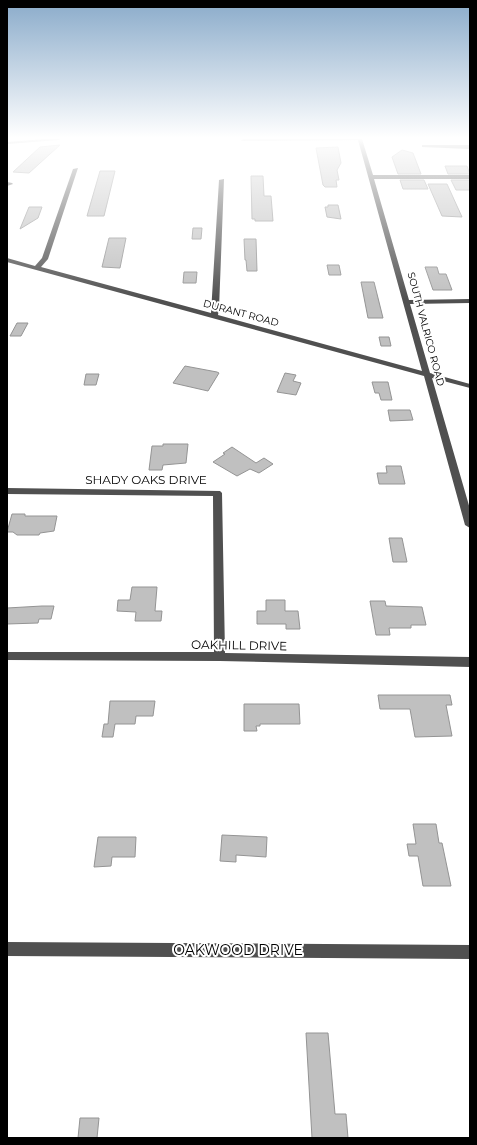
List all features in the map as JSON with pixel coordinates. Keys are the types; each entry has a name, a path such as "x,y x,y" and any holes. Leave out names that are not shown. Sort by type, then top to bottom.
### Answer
{"street":[{"path":"37,268 45,258 68,192"},
{"path":"214,316 216,309 221,192"},
{"name":"SOUTH VALRICO ROAD","path":"376,192 470,525"},
{"name":"DURANT ROAD","path":"7,260 470,386"},
{"path":"407,302 470,301"},
{"name":"SHADY OAKS DRIVE","path":"7,491 217,492 220,657"},
{"name":"OAKHILL DRIVE","path":"7,656 220,657 470,662"},
{"name":"OAKWOOD DRIVE","path":"7,949 470,952"}],"building":[{"path":"94,192 110,192 104,216 87,216"},
{"path":"251,192 264,192 264,196 271,196 273,221 255,221 255,219 252,219"},
{"path":"432,192 451,192 462,217 442,216"},
{"path":"328,205 338,205 341,219 327,217 325,207 328,207"},
{"path":"29,207 42,207 38,218 20,229"},
{"path":"193,228 202,228 201,239 192,239"},
{"path":"109,238 126,238 120,268 102,267"},
{"path":"244,239 256,239 257,271 247,271"},
{"path":"327,265 339,265 341,275 329,275"},
{"path":"425,267 437,267 439,274 446,274 452,290 433,290"},
{"path":"184,272 197,272 196,283 183,283"},
{"path":"361,282 374,282 383,318 368,318"},
{"path":"17,323 28,323 21,336 10,336"},
{"path":"379,337 389,337 391,346 381,346"},
{"path":"185,366 219,373 208,391 173,383"},
{"path":"285,373 296,375 293,381 301,383 296,395 277,392"},
{"path":"86,374 99,374 96,385 84,385"},
{"path":"372,382 388,382 392,400 381,400 379,393 375,393"},
{"path":"388,410 410,410 413,420 390,421"},
{"path":"163,444 188,444 186,463 163,465 162,470 149,470 152,446 163,446"},
{"path":"232,447 256,463 264,458 273,464 259,473 250,469 237,476 213,462"},
{"path":"386,466 401,466 405,484 379,484 377,473 387,473"},
{"path":"12,514 25,514 25,516 57,516 54,531 40,533 39,535 17,535 13,532 7,532"},
{"path":"389,538 402,538 407,562 393,562"},
{"path":"132,587 157,587 155,611 162,611 161,621 135,621 136,612 117,611 118,600 130,600"},
{"path":"266,600 285,600 285,611 298,611 300,629 286,629 286,624 257,624 257,611 266,611"},
{"path":"370,601 385,601 386,606 422,607 426,625 411,625 411,628 389,628 390,635 376,635"},
{"path":"54,606 51,619 39,619 38,623 7,624 7,608"},
{"path":"378,695 450,695 452,705 446,705 452,736 415,737 410,709 380,709"},
{"path":"110,701 155,701 153,716 136,716 135,724 115,724 113,737 102,737 104,724 108,724"},
{"path":"244,704 299,704 300,724 260,724 260,726 256,726 257,731 244,731"},
{"path":"413,824 436,824 439,843 442,843 451,886 423,886 418,856 409,856 407,844 416,844"},
{"path":"222,835 267,837 266,857 236,855 236,862 220,861"},
{"path":"98,837 136,837 135,857 112,857 111,866 94,867"},
{"path":"306,1033 328,1033 335,1114 346,1114 348,1138 312,1138"},
{"path":"80,1118 99,1118 97,1138 78,1138"}]}
